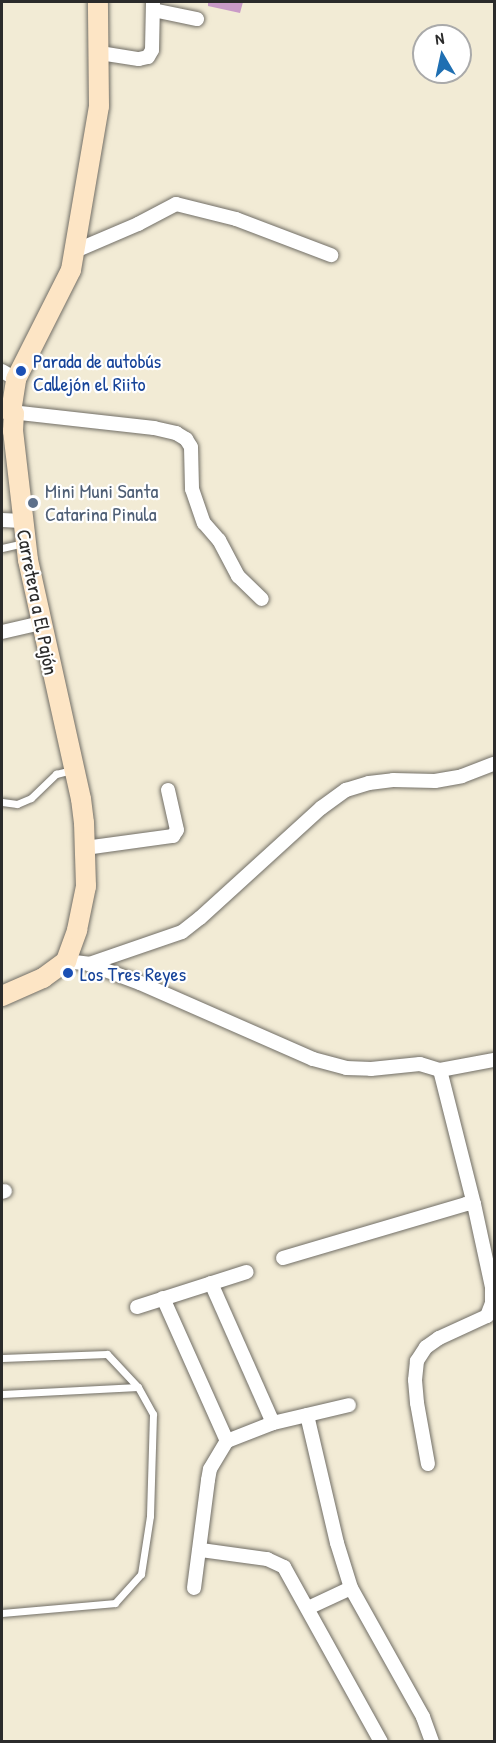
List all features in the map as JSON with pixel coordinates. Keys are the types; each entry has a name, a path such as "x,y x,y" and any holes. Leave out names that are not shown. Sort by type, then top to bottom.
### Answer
{"street":[{"name":"Carretera a El Pajón","path":"66,961 82,909 86,886 84,823 25,543 9,375 71,270 99,105 98,2"},
{"path":"100,53 139,59 148,57 152,50 153,6 197,19"},
{"path":"75,251 138,224 176,204 236,219 331,255"},
{"path":"11,412 154,428 176,433 186,439 191,447 192,489 204,523 219,540 238,576 262,599"},
{"path":"2,520 22,521"},
{"path":"2,632 41,623"},
{"path":"89,964 182,932 321,808 346,790 369,783 393,780 435,781 462,776 495,764"},
{"path":"85,848 173,836 177,830 168,790"},
{"path":"2,996 43,978 66,961 89,964 140,983 313,1059 346,1068 371,1069 420,1064 440,1070 495,1060"},
{"path":"428,1464 417,1403 415,1380 417,1361 426,1347 439,1338 487,1316 492,1303 492,1287 474,1204 440,1070"},
{"path":"283,1258 466,1204 474,1204"},
{"path":"137,1307 247,1272"},
{"path":"211,1283 273,1423"},
{"path":"164,1298 227,1442"},
{"path":"194,1588 201,1550 210,1469 227,1442 273,1423 349,1405"},
{"path":"308,1416 337,1543 351,1588 423,1717 432,1742"},
{"path":"201,1550 276,1561 290,1574 381,1742"},
{"path":"308,1608 351,1588"}],"lane":[{"path":"2,548 25,543"},
{"path":"2,802 17,804 30,798 56,774 74,770"},
{"path":"2,1358 107,1354 138,1387 153,1414 150,1516 141,1574 115,1603 2,1613"},
{"path":"2,1394 138,1387"}],"building":[{"path":"208,2 243,2 240,13 208,6"}],"place":[{"name":"Parada de autobús Callejón el Riito","path":"21,371"},
{"name":"Mini Muni Santa Catarina Pinula","path":"33,503"},
{"name":"Los Tres Reyes","path":"68,973"}]}
